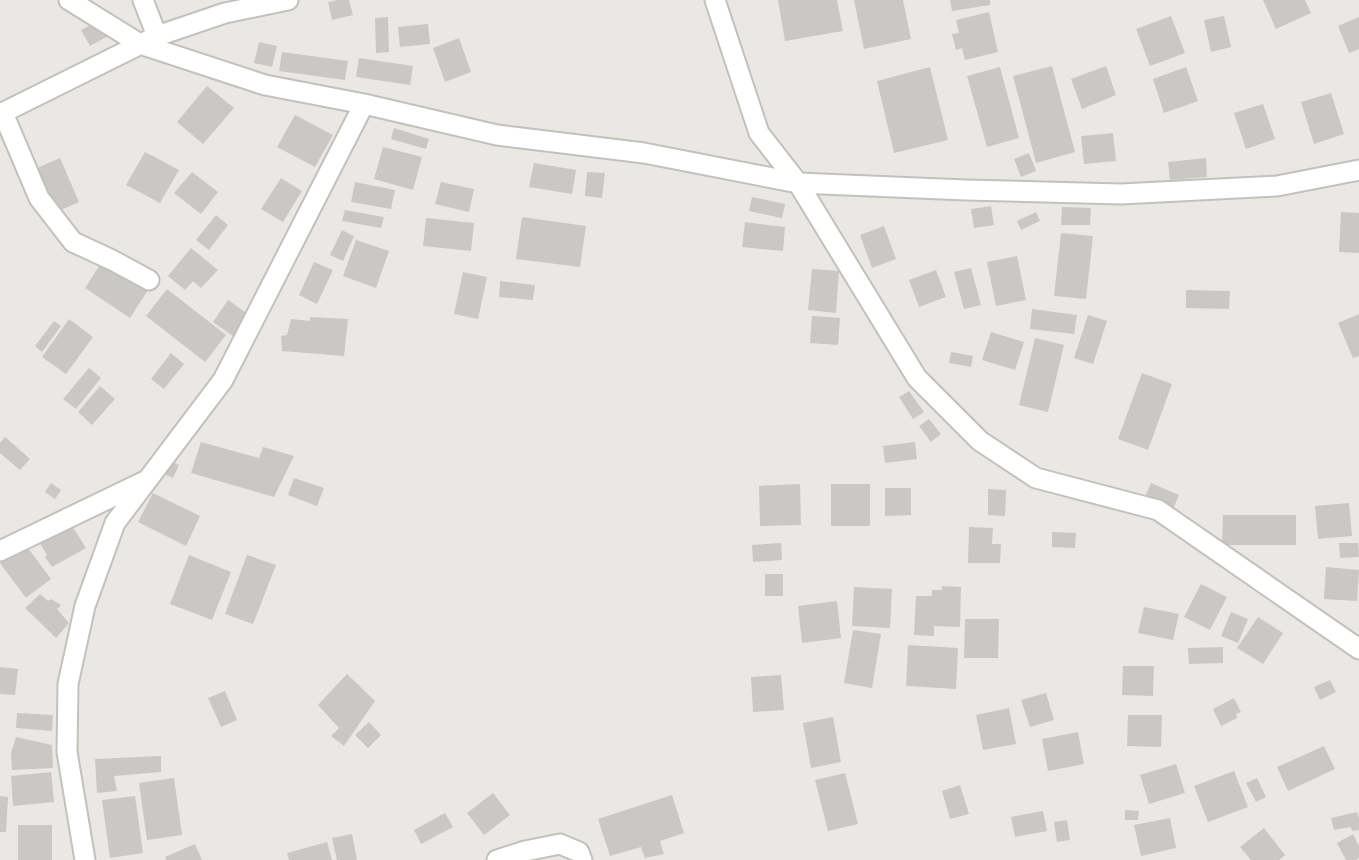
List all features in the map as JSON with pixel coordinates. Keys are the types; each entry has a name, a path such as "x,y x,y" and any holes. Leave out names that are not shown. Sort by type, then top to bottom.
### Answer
{"street":[{"path":"69,0 148,40 265,85 364,104 496,135 644,153 798,183 1121,194 1277,186 1359,170"},
{"path":"143,0 148,40"},
{"path":"149,280 73,242 39,198 1,114 148,40 225,13 288,0"},
{"path":"715,0 759,133 798,183 917,378 980,440 1036,478 1158,510 1359,649"},
{"path":"85,860 67,752 68,684 85,606 115,523 223,380 364,104"},
{"path":"0,551 149,479"},
{"path":"497,860 560,844 579,852 582,860"}],"building":[{"path":"349,0 353,15 332,20 328,2"},
{"path":"778,0 837,0 843,31 785,41"},
{"path":"854,0 903,0 911,39 864,49"},
{"path":"950,0 990,0 990,5 952,11"},
{"path":"1263,0 1305,0 1311,13 1276,29"},
{"path":"989,12 998,52 965,60 962,48 956,50 952,34 959,33 956,20"},
{"path":"1171,16 1185,53 1150,66 1136,29"},
{"path":"1224,16 1231,47 1211,52 1204,20"},
{"path":"388,17 389,52 376,53 375,18"},
{"path":"1359,17 1359,49 1349,53 1338,26"},
{"path":"99,21 108,36 90,46 81,30"},
{"path":"428,24 430,44 400,47 398,27"},
{"path":"459,38 471,72 445,82 433,48"},
{"path":"259,42 277,46 272,67 254,63"},
{"path":"282,52 348,61 345,80 279,71"},
{"path":"359,58 413,66 410,85 356,77"},
{"path":"1052,66 1075,152 1036,163 1013,76"},
{"path":"1106,66 1116,95 1082,109 1071,79"},
{"path":"930,67 948,140 894,153 877,81"},
{"path":"1000,67 1019,138 987,147 967,76"},
{"path":"1186,67 1198,101 1164,113 1153,79"},
{"path":"207,86 234,108 203,144 177,122"},
{"path":"1331,93 1344,134 1314,144 1301,102"},
{"path":"1263,104 1275,139 1246,149 1234,113"},
{"path":"295,115 333,135 315,167 277,147"},
{"path":"394,128 429,139 426,149 391,139"},
{"path":"1113,133 1116,161 1084,164 1081,136"},
{"path":"383,147 422,157 413,190 374,179"},
{"path":"145,152 179,170 160,203 126,185"},
{"path":"1029,153 1036,171 1021,177 1014,159"},
{"path":"60,158 79,202 54,213 35,169"},
{"path":"1206,158 1207,177 1170,180 1168,162"},
{"path":"534,163 576,170 572,194 529,187"},
{"path":"192,172 218,192 201,214 174,193"},
{"path":"587,172 605,173 602,198 585,196"},
{"path":"281,178 302,191 283,222 261,209"},
{"path":"355,182 395,190 391,209 351,202"},
{"path":"441,182 474,189 469,212 435,204"},
{"path":"752,197 785,204 782,218 749,211"},
{"path":"991,206 994,225 974,228 971,209"},
{"path":"1062,207 1091,208 1090,225 1061,225"},
{"path":"345,210 384,217 381,228 342,221"},
{"path":"1036,212 1040,221 1021,230 1017,221"},
{"path":"1341,212 1359,213 1359,253 1339,252"},
{"path":"216,215 228,225 209,250 196,240"},
{"path":"522,217 586,226 580,267 516,259"},
{"path":"426,218 474,223 471,251 423,246"},
{"path":"745,222 785,227 783,251 742,247"},
{"path":"884,226 896,259 872,268 860,235"},
{"path":"342,230 354,236 343,261 330,255"},
{"path":"1061,233 1093,236 1086,299 1054,296"},
{"path":"356,240 389,251 376,288 343,276"},
{"path":"191,248 218,270 201,288 193,281 185,290 168,276"},
{"path":"1017,256 1026,300 996,306 987,262"},
{"path":"103,260 148,290 130,318 85,288"},
{"path":"314,262 333,270 317,304 299,295"},
{"path":"971,268 981,305 964,309 954,272"},
{"path":"812,269 839,271 836,313 808,310"},
{"path":"936,270 946,297 919,307 909,280"},
{"path":"463,272 487,277 478,319 454,314"},
{"path":"500,281 535,285 533,300 499,297"},
{"path":"167,289 226,335 205,362 146,316"},
{"path":"1186,290 1230,291 1229,309 1186,308"},
{"path":"228,300 248,314 233,336 213,322"},
{"path":"1032,309 1077,315 1074,334 1030,329"},
{"path":"1359,314 1359,356 1353,358 1338,323"},
{"path":"1088,315 1107,321 1093,364 1074,358"},
{"path":"812,316 840,318 838,345 810,343"},
{"path":"310,317 348,319 344,356 282,351 281,336 287,335 291,319 310,321"},
{"path":"69,319 93,337 66,374 42,357"},
{"path":"54,321 61,326 42,352 35,346"},
{"path":"991,332 1024,342 1015,370 982,360"},
{"path":"1035,338 1064,345 1048,412 1019,405"},
{"path":"951,352 973,356 971,367 949,363"},
{"path":"171,353 184,364 164,389 151,379"},
{"path":"89,368 101,378 76,409 63,399"},
{"path":"1142,373 1172,384 1148,450 1118,439"},
{"path":"100,386 115,399 92,425 78,412"},
{"path":"909,391 924,412 913,419 899,397"},
{"path":"929,419 941,434 931,442 919,426"},
{"path":"5,437 30,459 20,470 0,453 0,443"},
{"path":"201,442 259,458 263,447 294,456 274,497 191,473"},
{"path":"915,442 917,459 885,463 883,446"},
{"path":"167,459 179,465 173,478 160,472"},
{"path":"294,478 324,488 317,506 288,495"},
{"path":"51,483 61,490 55,499 45,492"},
{"path":"1151,483 1179,495 1173,509 1145,497"},
{"path":"800,484 801,525 760,526 759,486"},
{"path":"831,484 870,484 870,526 831,526"},
{"path":"885,488 911,488 911,515 885,516"},
{"path":"988,489 1006,490 1005,516 988,515"},
{"path":"153,493 200,516 186,546 138,522"},
{"path":"1349,503 1352,536 1318,539 1315,506"},
{"path":"1223,515 1296,515 1296,545 1222,545"},
{"path":"69,521 86,548 52,567 36,537"},
{"path":"969,527 993,528 992,544 1001,544 1000,563 968,563"},
{"path":"1052,532 1076,533 1075,548 1052,547"},
{"path":"781,543 782,560 753,562 752,545"},
{"path":"1339,543 1358,543 1359,557 1340,558"},
{"path":"25,544 51,579 26,598 0,563"},
{"path":"189,555 231,572 212,620 170,604"},
{"path":"247,555 276,565 253,624 225,614"},
{"path":"1326,567 1359,570 1357,601 1324,599"},
{"path":"765,574 783,574 783,596 765,596"},
{"path":"1201,584 1227,597 1210,630 1184,617"},
{"path":"942,586 961,587 960,627 934,626 934,636 914,635 916,596 932,596 932,590 942,590"},
{"path":"854,587 892,589 890,628 852,626"},
{"path":"40,594 48,601 51,599 61,605 57,609 69,623 56,638 25,608"},
{"path":"837,601 841,638 802,643 798,606"},
{"path":"1144,607 1179,614 1173,640 1138,633"},
{"path":"1231,612 1248,619 1238,643 1221,636"},
{"path":"1258,617 1283,633 1263,664 1237,648"},
{"path":"965,619 999,619 998,658 964,658"},
{"path":"853,630 881,634 872,688 844,683"},
{"path":"908,645 958,648 956,689 906,686"},
{"path":"1223,647 1223,663 1189,664 1188,648"},
{"path":"1123,666 1154,666 1153,696 1122,695"},
{"path":"0,667 18,669 15,695 0,694"},
{"path":"347,674 375,701 344,746 331,736 339,728 318,705"},
{"path":"781,675 784,710 753,712 751,677"},
{"path":"1330,680 1336,692 1320,700 1314,687"},
{"path":"225,691 237,720 221,727 208,698"},
{"path":"1046,693 1054,720 1030,727 1021,700"},
{"path":"1234,698 1241,712 1236,714 1237,718 1221,726 1213,709"},
{"path":"1009,708 1016,744 983,750 976,715"},
{"path":"17,713 53,715 52,731 16,728"},
{"path":"1128,715 1162,715 1161,747 1127,746"},
{"path":"833,717 841,762 811,768 803,723"},
{"path":"369,722 381,735 368,748 355,735"},
{"path":"1078,732 1084,764 1048,771 1042,739"},
{"path":"16,737 52,745 53,768 12,770 11,753"},
{"path":"1324,746 1335,769 1288,791 1277,767"},
{"path":"161,756 161,772 114,776 117,791 97,793 95,759"},
{"path":"1176,764 1185,793 1149,804 1140,775"},
{"path":"1234,771 1248,807 1208,822 1194,786"},
{"path":"51,772 54,802 13,806 11,776"},
{"path":"845,773 858,824 828,831 815,780"},
{"path":"174,778 182,835 147,840 139,783"},
{"path":"1257,778 1266,797 1256,802 1246,783"},
{"path":"960,785 969,814 950,819 942,791"},
{"path":"493,793 510,815 484,835 467,813"},
{"path":"672,795 684,833 660,841 664,854 645,858 641,847 610,856 598,819"},
{"path":"0,796 8,797 6,832 0,832"},
{"path":"135,796 143,853 110,858 102,800"},
{"path":"1125,810 1139,811 1138,820 1125,820"},
{"path":"1043,811 1047,831 1015,837 1011,817"},
{"path":"1357,812 1359,830 1353,831 1350,827 1334,830 1331,818"},
{"path":"445,813 453,827 421,844 414,830"},
{"path":"1170,818 1176,848 1141,856 1134,825"},
{"path":"1067,820 1070,840 1057,842 1054,822"},
{"path":"18,825 52,825 52,860 18,860"},
{"path":"1264,828 1285,855 1279,860 1251,860 1240,847"},
{"path":"352,834 357,860 337,860 332,838"},
{"path":"1353,834 1359,846 1359,858 1346,860 1337,843"},
{"path":"327,842 332,860 289,860 287,853"},
{"path":"195,844 202,860 166,860 165,857"}]}
